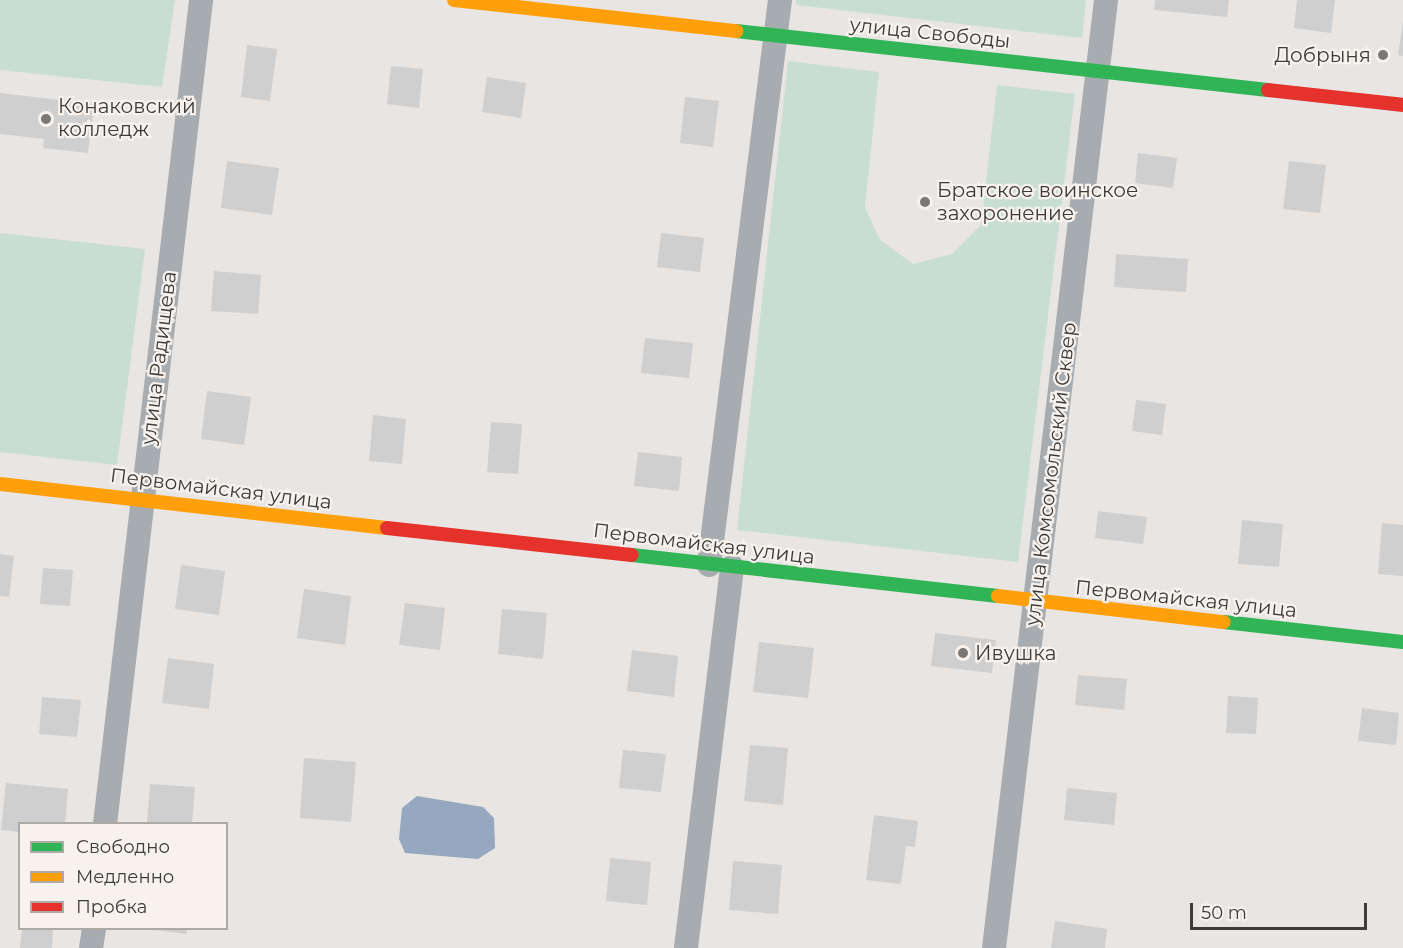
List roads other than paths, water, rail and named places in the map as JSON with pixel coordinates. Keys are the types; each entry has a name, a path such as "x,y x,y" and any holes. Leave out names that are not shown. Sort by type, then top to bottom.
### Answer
{"street":[{"name":"улица Радищева","path":"105,822 201,0"},
{"name":"улица Свободы","path":"454,0 1403,105"},
{"path":"686,948 720,566 780,0"},
{"name":"улица Комсомольский Сквер","path":"994,948 1106,0"},
{"name":"Первомайская улица","path":"0,484 1403,642"},
{"path":"91,948 94,930"}],"water":[{"path":"417,796 483,807 494,818 495,848 478,859 405,853 399,839 402,808"}],"place":[{"name":"Добрыня","path":"1383,55"},
{"name":"Конаковский колледж","path":"46,119"},
{"name":"Братское воинское захоронение","path":"925,202"},
{"name":"Ивушка","path":"963,653"}]}
